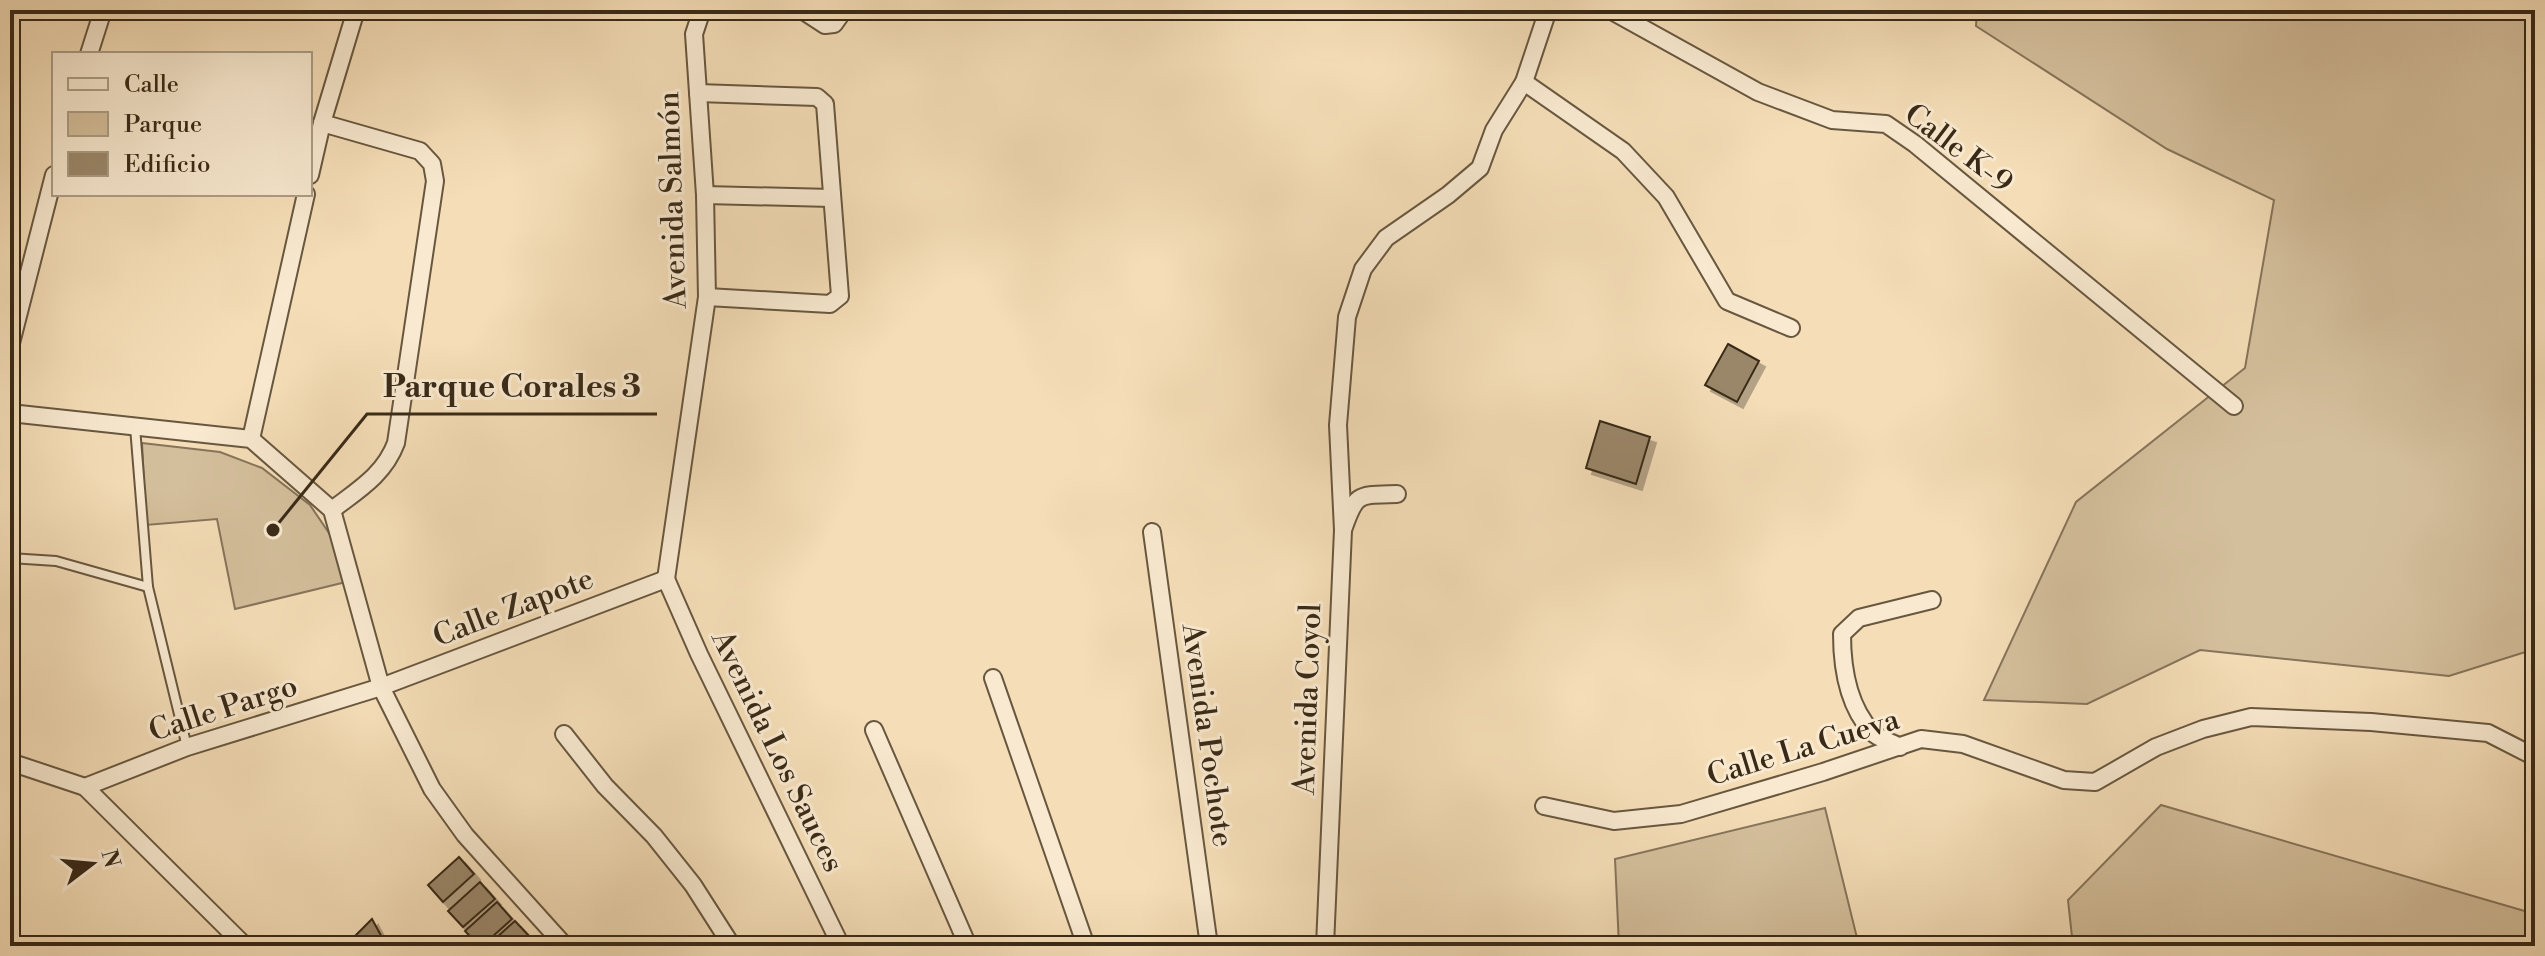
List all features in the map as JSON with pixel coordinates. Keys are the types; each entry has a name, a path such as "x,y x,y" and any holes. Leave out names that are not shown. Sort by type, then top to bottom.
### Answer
{"street":[{"path":"90,52 103,10"},
{"path":"312,166 356,10"},
{"name":"Avenida Salmón","path":"666,579 707,297 705,195 694,34 702,10"},
{"path":"802,10 825,25 834,24 844,10"},
{"path":"1343,530 1338,425 1347,317 1363,269 1386,238 1448,195 1480,168 1494,130 1524,82 1548,10"},
{"name":"Calle K-9","path":"1610,10 1758,92 1832,120 1886,124 1915,144 2234,406"},
{"path":"1524,82 1623,151 1666,197 1727,301 1791,328"},
{"path":"698,93 822,99 825,104 840,296 830,304 707,297"},
{"path":"322,123 420,151 432,164 435,181 396,443 389,460 376,476 332,510"},
{"path":"10,347 52,183"},
{"path":"705,195 832,198"},
{"path":"251,439 306,196"},
{"path":"10,413 251,439 332,510 381,687 432,789 465,835 565,946"},
{"name":"Avenida Coyol","path":"1325,946 1343,530 1352,504 1364,495 1397,494"},
{"name":"Avenida Pochote","path":"1152,532 1209,946"},
{"name":"Calle Zapote","path":"381,687 666,579"},
{"name":"Avenida Los Sauces","path":"666,579 699,654 841,946"},
{"path":"1900,747 1873,733 1853,702 1842,659 1842,634 1859,618 1932,600"},
{"path":"993,678 1086,946"},
{"name":"Calle Pargo","path":"85,787 187,747 381,687"},
{"name":"Calle La Cueva","path":"1544,806 1614,821 1681,814 1921,739 1963,744 2064,780 2095,782 2156,747 2203,729 2251,717 2371,722 2488,733 2535,757"},
{"path":"874,730 968,946"},
{"path":"564,734 605,786 654,836 693,885 732,946"},
{"path":"10,762 85,787 245,946"}],"lane":[{"path":"135,427 148,587 187,747"},
{"path":"10,558 56,561 148,587"}],"green space":[{"path":"1977,10 2535,10 2535,649 2449,676 2200,650 2087,704 1984,700 2076,502 2245,368 2274,200 2167,149 1976,26"},
{"path":"142,443 220,452 262,468 310,505 331,536 346,582 235,609 217,519 146,525"},
{"path":"2161,805 2535,914 2535,946 2073,946 2068,900"},
{"path":"1825,808 1859,946 1619,946 1615,859"}],"building":[{"path":"1728,344 1759,361 1737,402 1705,385"},
{"path":"1600,421 1650,437 1636,484 1586,468"},
{"path":"459,857 474,874 443,902 428,885"},
{"path":"480,882 495,899 463,927 448,911"},
{"path":"497,902 512,919 479,946 465,931"},
{"path":"372,919 384,941 379,946 367,946 356,935"},
{"path":"515,921 530,937 520,946 487,946"}],"place":[{"name":"Parque Corales 3","path":"273,530"}]}
